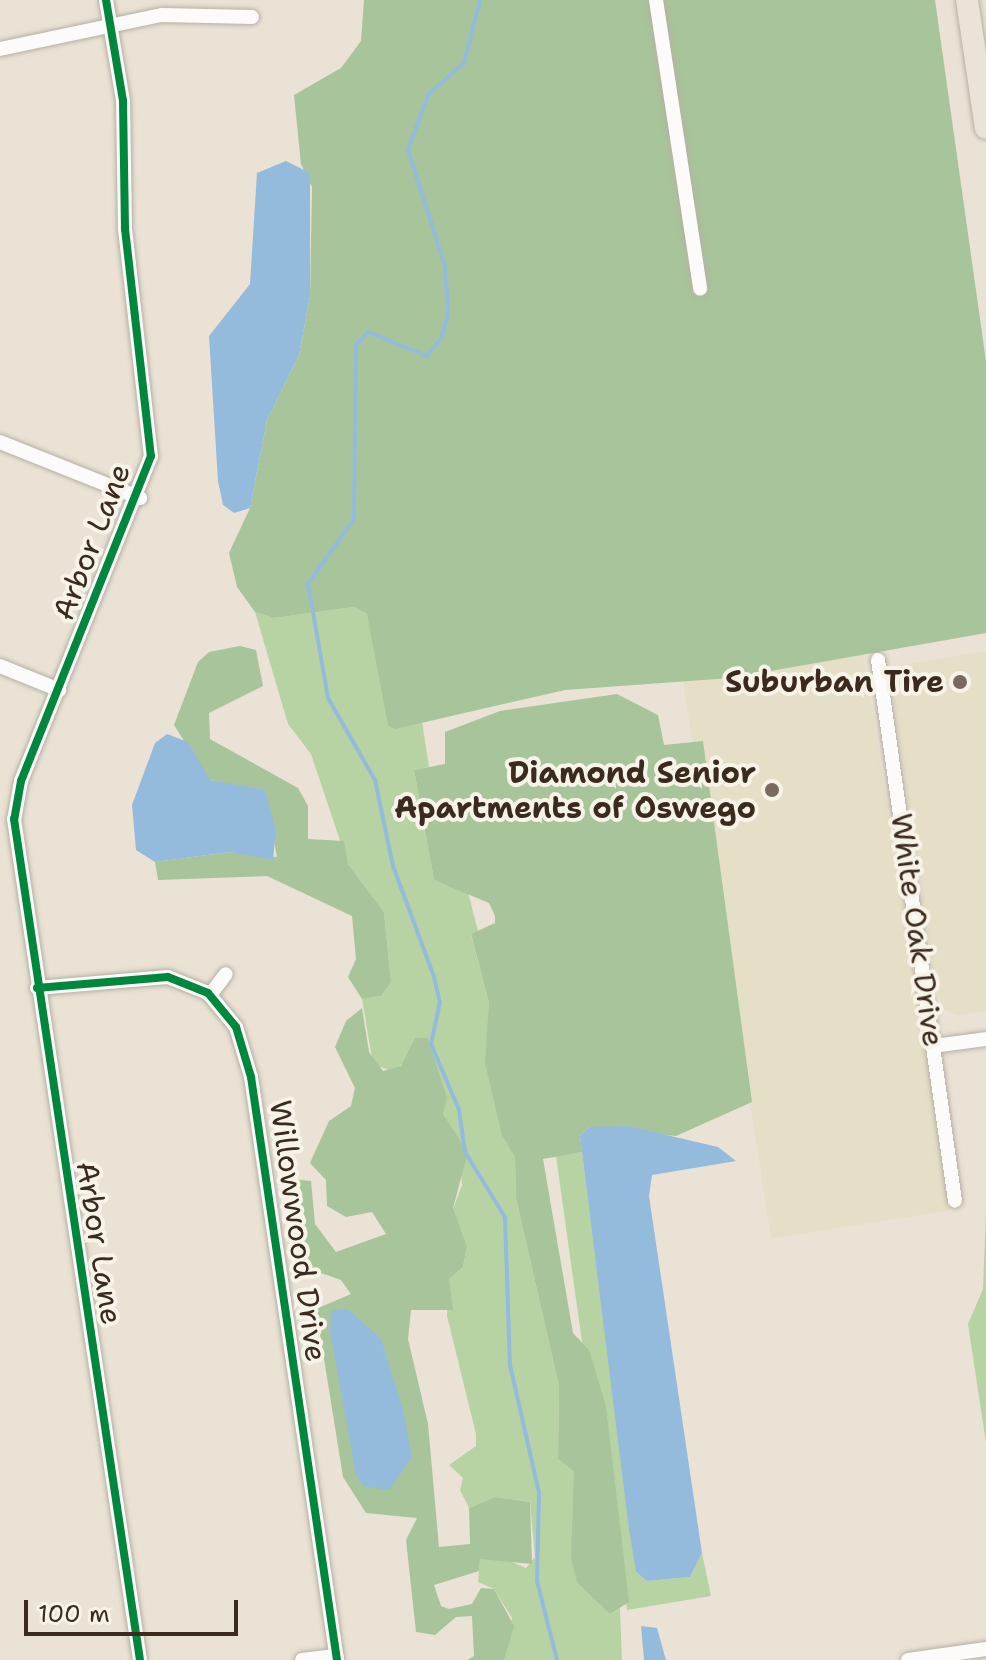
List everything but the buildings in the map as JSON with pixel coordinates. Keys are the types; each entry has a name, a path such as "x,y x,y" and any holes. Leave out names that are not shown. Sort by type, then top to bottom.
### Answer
{"main road":[{"path":"967,0 986,128"}],"street":[{"name":"Arbor Lane","path":"106,0 123,101 126,242 154,431 140,498 21,781 14,819 140,1660"},
{"path":"656,0 700,289"},
{"path":"0,49 111,26 207,12 252,17"},
{"path":"0,442 140,498"},
{"name":"White Oak Drive","path":"878,660 955,1201"},
{"path":"0,666 59,690"},
{"path":"210,995 226,974"},
{"name":"Willowwood Drive","path":"37,988 141,976 186,982 210,995 236,1027 249,1066 337,1658"},
{"path":"934,1046 986,1039"},
{"path":"908,1660 986,1649"},
{"path":"302,1660 337,1658"}],"shaded area":[{"path":"986,651 986,1011 957,1015 943,1009 934,975 891,680 903,665"},
{"path":"863,654 951,1210 771,1239 683,682"}],"green space":[{"path":"364,0 935,0 986,361 986,633 731,678 565,690 395,729 388,725 367,614 354,607 274,618 255,612 237,587 229,553 250,508 267,420 299,355 310,296 312,187 301,164 294,95 341,68 361,41"},
{"path":"354,607 367,614 395,728 422,722 429,767 414,770 434,880 468,892 478,931 471,935 489,1003 496,1107 515,1157 516,1198 559,1386 558,1459 574,1472 577,1488 571,1558 610,1614 620,1608 622,1660 504,1660 512,1618 494,1589 478,1582 480,1559 496,1555 526,1568 535,1557 530,1502 495,1497 469,1508 460,1490 463,1478 449,1465 476,1446 476,1434 447,1316 449,1279 463,1267 467,1246 453,1209 462,1185 458,1138 443,1114 428,1038 394,1072 373,1064 362,999 381,996 391,982 384,912 348,864 311,754 288,724 255,612 274,618"},
{"path":"240,646 256,650 263,686 209,713 210,739 298,788 308,806 308,839 344,841 348,864 384,912 391,982 381,996 362,999 348,977 356,959 352,916 267,876 158,880 155,862 230,852 277,857 265,791 209,780 174,725 198,662 209,652"},
{"path":"617,694 658,715 664,745 703,741 752,1102 676,1136 589,1127 580,1136 582,1152 543,1159 573,1333 589,1350 606,1406 629,1602 610,1614 577,1582 571,1558 574,1472 558,1459 559,1386 516,1198 515,1157 502,1135 485,1063 489,1003 471,934 495,923 495,916 489,903 434,880 414,770 445,764 445,732 500,711"},
{"path":"362,1008 369,1052 383,1071 401,1066 415,1038 428,1038 447,1098 443,1114 468,1152 453,1208 467,1246 463,1267 449,1279 453,1310 411,1310 408,1339 428,1424 439,1547 470,1544 469,1508 495,1497 530,1502 532,1564 480,1559 479,1571 434,1585 441,1606 449,1609 472,1604 481,1588 494,1589 514,1626 504,1660 467,1660 474,1656 472,1616 456,1617 435,1635 416,1632 406,1540 417,1518 366,1513 343,1477 316,1309 351,1294 341,1280 304,1267 289,1179 311,1181 315,1224 336,1252 386,1234 372,1212 346,1217 327,1206 326,1180 310,1163 329,1121 351,1106 355,1088 335,1047 346,1021"},
{"path":"582,1152 636,1572 647,1581 690,1577 702,1553 711,1596 627,1610 606,1406 582,1342 556,1156"},
{"path":"986,1211 986,1443 968,1324 983,1289"}],"water":[{"path":"286,161 310,173 310,296 299,355 267,420 250,508 234,513 223,505 218,481 209,336 250,284 257,173"},
{"path":"167,734 188,742 210,780 265,790 276,830 273,860 230,852 155,862 136,850 132,805 155,743"},
{"path":"628,1126 718,1147 736,1161 652,1175 649,1196 702,1553 690,1577 647,1581 636,1572 629,1529 580,1136 589,1127"},
{"path":"348,1309 381,1339 403,1410 412,1457 389,1490 363,1486 356,1475 330,1331 331,1311"},
{"path":"641,1626 657,1628 666,1660 644,1660"}],"waterway":[{"path":"480,0 464,63 428,95 408,150 445,266 448,313 442,337 427,356 368,332 356,345 354,519 308,584 328,698 375,780 393,866 434,977 440,1002 431,1044 459,1110 465,1152 505,1217 510,1365 539,1493 537,1581 557,1660"}],"cycle path":[{"path":"106,0 123,101 125,229 151,456 21,781 14,819 140,1660"},
{"path":"37,988 168,977 208,993 236,1027 251,1077 337,1660"}],"place":[{"name":"Suburban Tire","path":"960,682"},
{"name":"Diamond Senior Apartments of Oswego","path":"772,790"}]}
